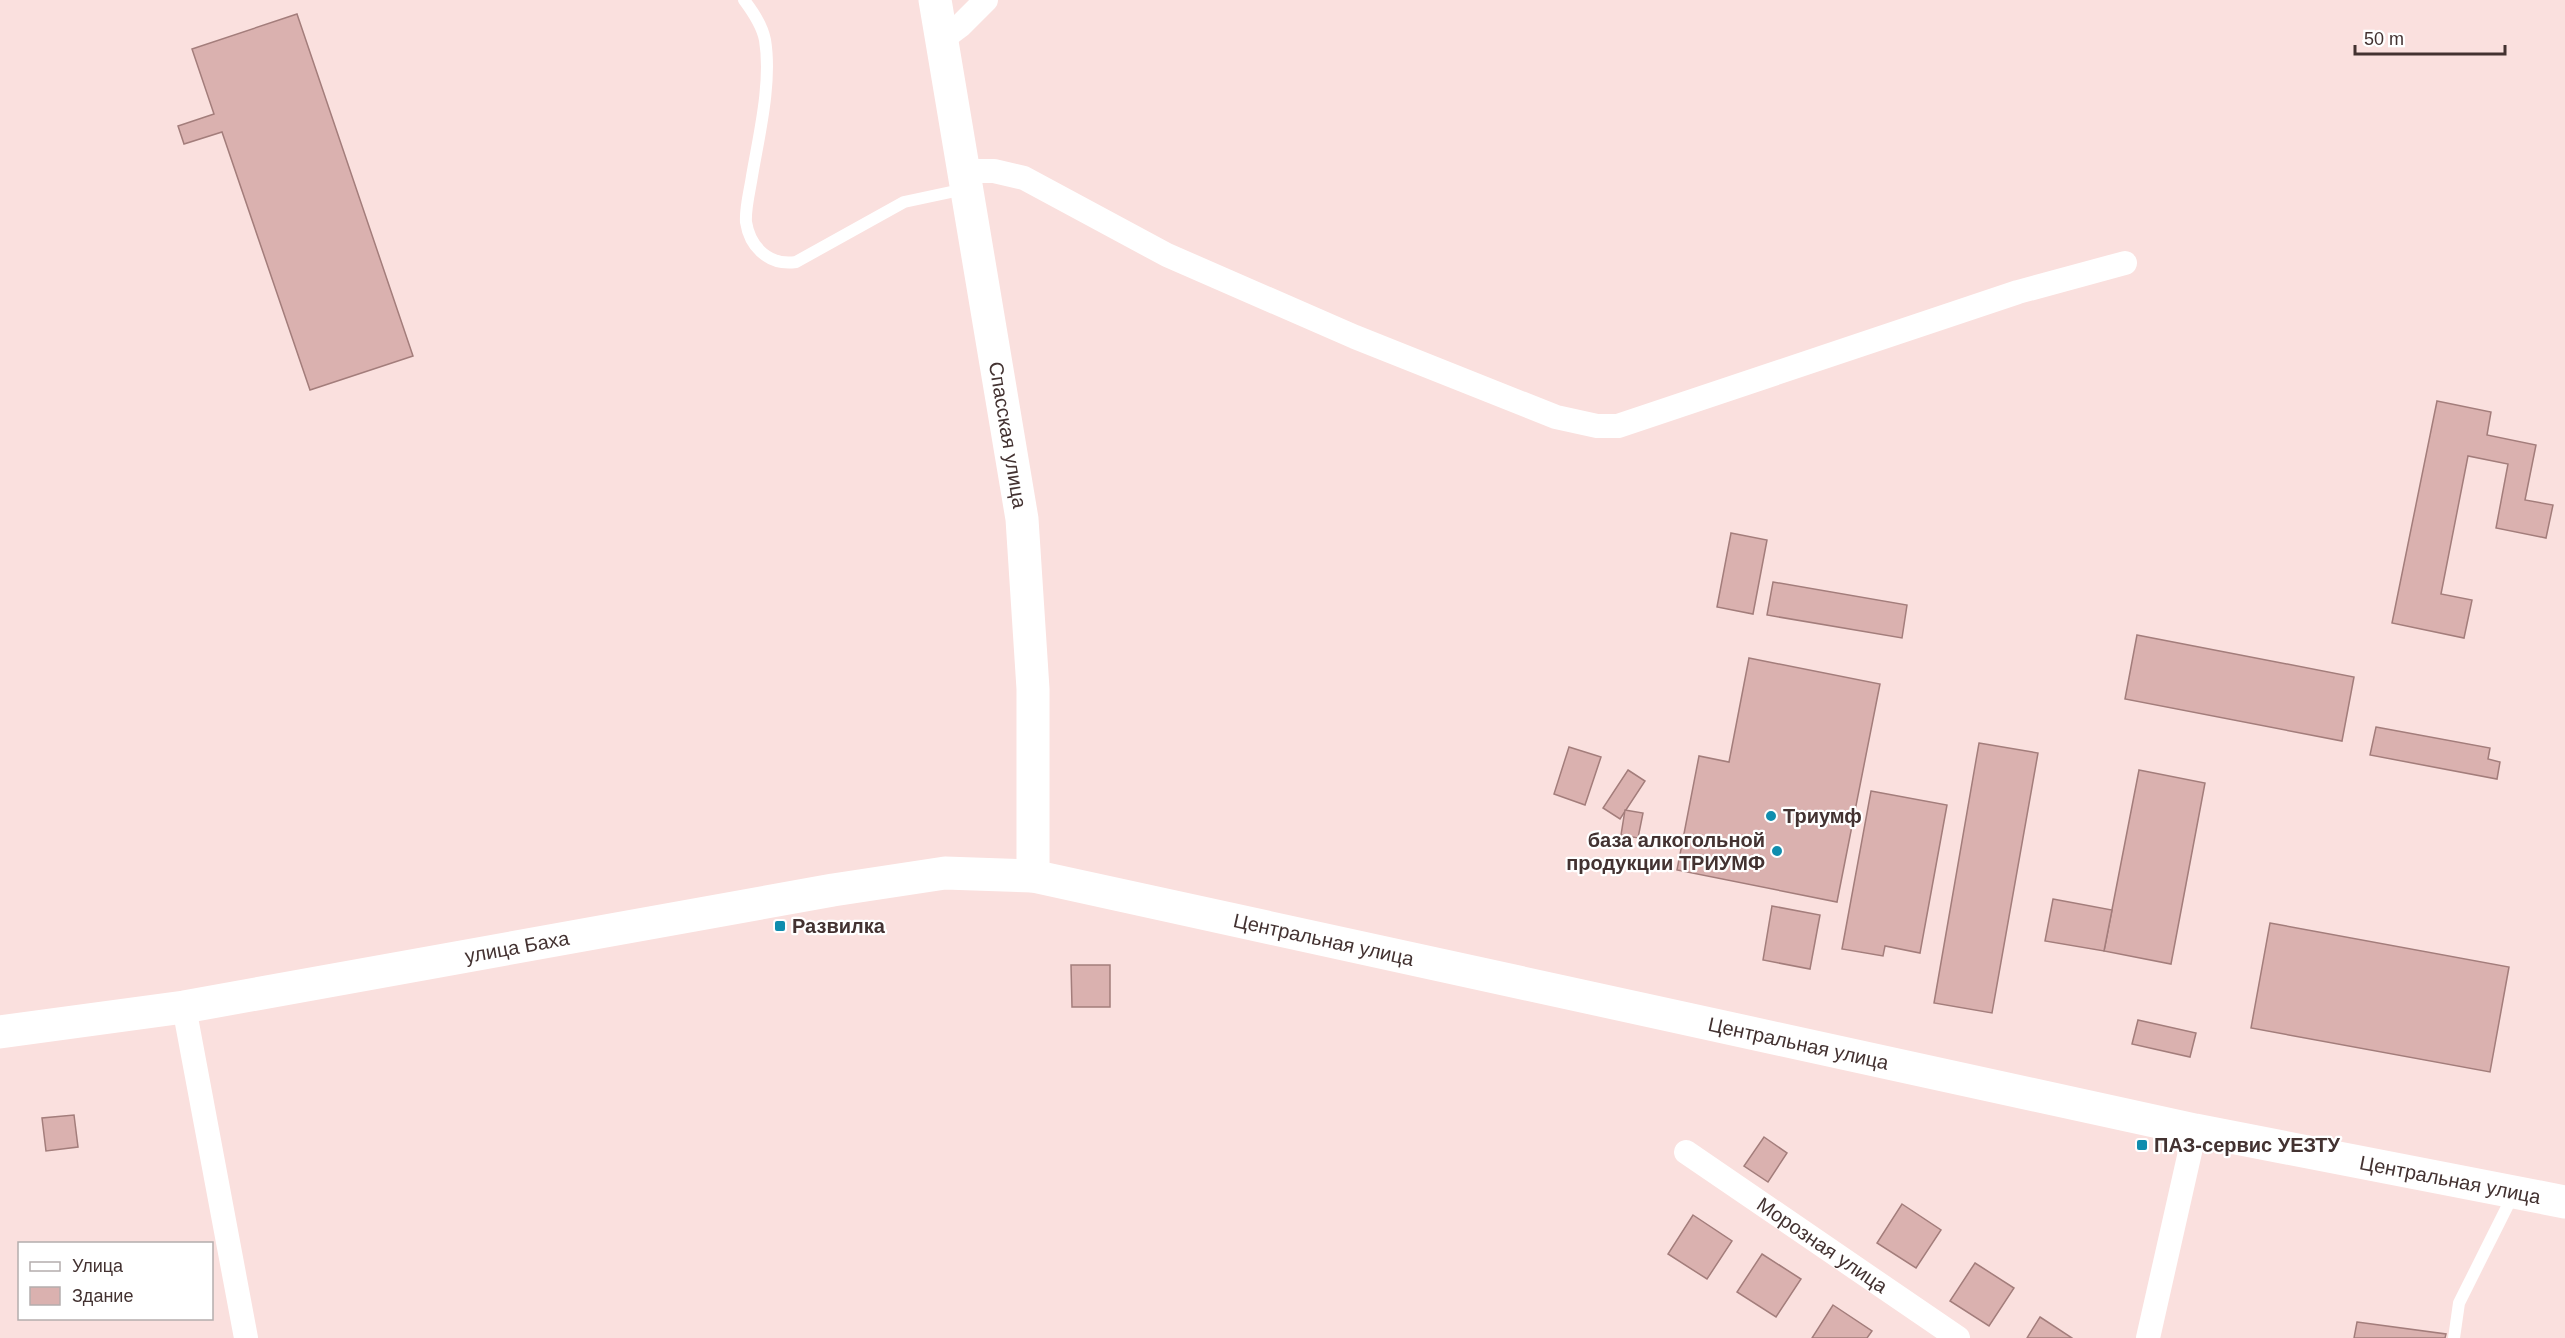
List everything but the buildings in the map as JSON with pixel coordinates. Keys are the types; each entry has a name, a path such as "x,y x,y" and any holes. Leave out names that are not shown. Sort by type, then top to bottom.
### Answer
{"street":[{"name":"Спасская улица","path":"934,0 1022,519 1033,689 1034,876"},
{"path":"940,41 975,13 986,0"},
{"path":"965,180 994,171 1024,178 1167,255 1355,337 1556,417 1597,426 1618,426 2018,292 2126,263"},
{"name":"улица Баха","path":"0,1032 184,1007 833,890 945,873 1034,876"},
{"name":"Центральная улица","path":"1034,876 2195,1130 2565,1202"},
{"path":"184,1007 246,1338"},
{"path":"2148,1338 2195,1130"},
{"name":"Морозная улица","path":"1686,1152 1958,1338"}],"lane":[{"path":"744,0 756,15 765,39 766,67 746,220 754,247 775,261 786,264 796,262 904,202 965,180"},
{"path":"2454,1338 2459,1303 2515,1192"}],"place":[{"name":"Триумф","path":"1771,816"},
{"name":"база алкогольной продукции ТРИУМФ","path":"1777,851"},
{"name":"Развилка","path":"780,926"},
{"name":"ПАЗ-сервис УЕЗТУ","path":"2142,1145"}]}
